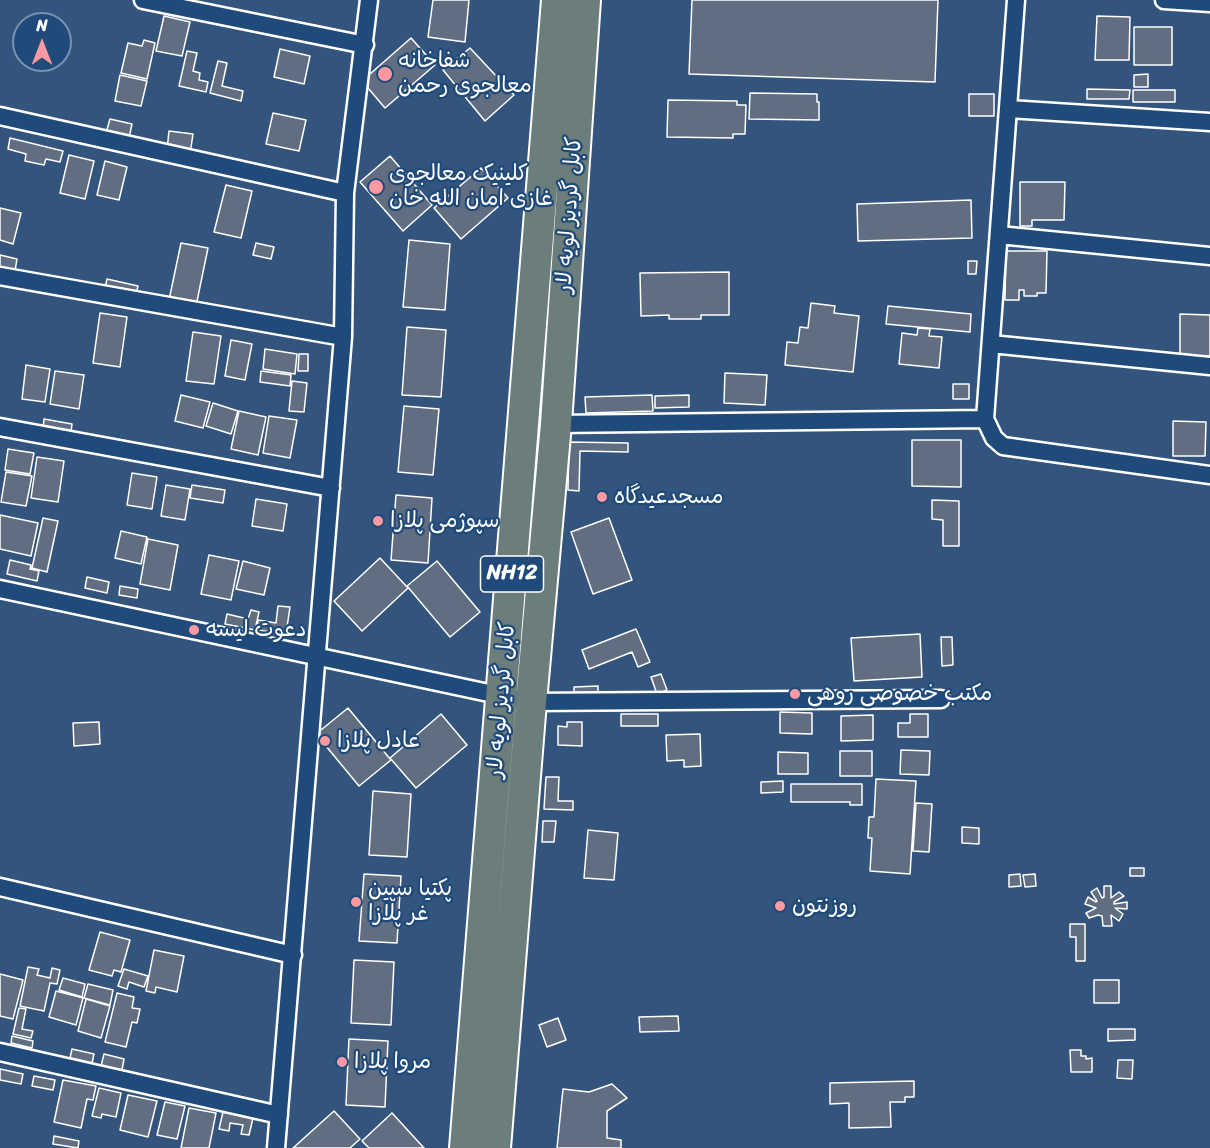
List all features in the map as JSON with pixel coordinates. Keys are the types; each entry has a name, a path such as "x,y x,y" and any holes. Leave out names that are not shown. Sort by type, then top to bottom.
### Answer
{"highway":[{"name":"کابل گردیز لویه لار","path":"495,1148 517,699 557,0"},
{"name":"کابل گردیز لویه لار","path":"465,1148 517,699 556,424 585,0"}],"street":[{"path":"144,0 365,45"},
{"path":"276,1148 343,337 345,193 369,0"},
{"path":"1016,0 985,419 994,438 1003,446 1210,476"},
{"path":"1164,0 1210,3"},
{"path":"1009,109 1210,122"},
{"path":"0,116 345,193"},
{"path":"999,236 1210,256"},
{"path":"0,276 343,337"},
{"path":"991,344 1210,366"},
{"path":"556,424 985,419"},
{"path":"0,427 331,488"},
{"path":"0,589 517,699 941,699"},
{"path":"0,887 293,954"},
{"path":"0,1052 279,1115"}],"building":[{"path":"433,0 469,0 465,42 428,37"},
{"path":"692,0 938,0 935,82 689,74"},
{"path":"164,16 190,22 182,56 156,51"},
{"path":"1097,16 1130,17 1129,60 1095,60"},
{"path":"1134,27 1172,27 1172,65 1134,65"},
{"path":"411,38 435,65 385,108 362,81"},
{"path":"144,40 155,43 147,79 121,73 128,43 142,46"},
{"path":"470,48 514,95 485,121 443,70"},
{"path":"280,49 310,56 304,84 274,77"},
{"path":"187,51 197,53 193,71 200,73 199,80 208,82 206,92 179,86"},
{"path":"218,61 227,63 222,86 243,91 241,101 210,93"},
{"path":"1148,74 1148,87 1134,87 1134,75"},
{"path":"120,75 147,81 141,106 115,101"},
{"path":"1087,89 1130,90 1129,99 1087,99"},
{"path":"1133,90 1175,90 1175,102 1133,102"},
{"path":"750,93 817,94 819,120 749,119"},
{"path":"969,94 994,94 994,116 969,116"},
{"path":"668,100 737,101 737,105 746,105 745,134 733,134 733,138 667,137"},
{"path":"273,113 306,120 299,151 266,144"},
{"path":"110,119 132,124 129,138 106,133"},
{"path":"169,131 193,134 190,154 167,150"},
{"path":"10,138 63,151 60,162 46,159 44,165 25,161 26,154 8,149"},
{"path":"69,155 94,161 85,199 60,193"},
{"path":"390,156 432,205 403,231 360,182"},
{"path":"105,161 127,167 119,200 97,195"},
{"path":"481,168 508,198 461,239 434,208"},
{"path":"1020,182 1065,182 1064,220 1032,220 1032,226 1020,226"},
{"path":"226,185 252,191 241,238 214,232"},
{"path":"971,200 972,238 858,241 857,204"},
{"path":"0,208 21,213 13,244 0,240"},
{"path":"409,240 450,244 445,310 403,307"},
{"path":"181,243 208,248 196,306 169,300"},
{"path":"256,243 274,247 271,259 253,255"},
{"path":"1006,251 1047,251 1046,293 1024,296 1024,290 1019,290 1019,300 1005,300"},
{"path":"0,255 17,259 15,271 0,268"},
{"path":"968,261 977,261 976,274 968,274"},
{"path":"729,272 729,315 701,315 701,319 669,319 669,315 641,316 640,273"},
{"path":"107,279 138,286 136,295 105,288"},
{"path":"811,303 835,306 834,313 859,316 853,372 785,365 787,342 798,343 800,327 808,328"},
{"path":"888,306 971,314 970,332 886,324"},
{"path":"100,313 127,317 120,367 93,363"},
{"path":"1180,314 1210,315 1210,356 1180,356"},
{"path":"407,327 446,330 441,397 402,395"},
{"path":"918,328 930,329 929,336 942,337 939,368 899,364 902,333 917,335"},
{"path":"193,332 221,336 214,384 186,381"},
{"path":"231,340 252,344 245,380 225,376"},
{"path":"265,349 297,354 295,374 263,369"},
{"path":"299,354 308,354 308,371 298,371"},
{"path":"26,365 50,369 45,402 22,399"},
{"path":"55,371 84,375 79,409 50,404"},
{"path":"261,371 291,375 290,386 260,382"},
{"path":"725,373 767,375 765,405 724,403"},
{"path":"292,381 307,383 304,412 289,411"},
{"path":"953,384 969,384 969,399 953,399"},
{"path":"181,395 210,402 203,428 175,421"},
{"path":"652,395 653,411 586,413 585,397"},
{"path":"689,395 689,407 655,408 655,396"},
{"path":"213,403 238,411 231,434 206,426"},
{"path":"404,406 439,409 433,475 398,472"},
{"path":"239,411 266,417 258,455 231,449"},
{"path":"269,416 297,420 290,458 263,453"},
{"path":"44,419 72,424 71,432 43,428"},
{"path":"1173,421 1206,422 1205,456 1173,456"},
{"path":"912,440 961,440 961,487 912,486"},
{"path":"569,442 628,443 628,452 580,451 579,491 568,490"},
{"path":"8,449 34,453 30,474 5,470"},
{"path":"37,457 64,461 58,502 31,498"},
{"path":"6,472 32,476 26,506 1,502"},
{"path":"132,473 157,477 152,509 127,505"},
{"path":"166,485 190,489 185,520 161,516"},
{"path":"192,485 225,490 223,503 190,498"},
{"path":"396,495 432,498 428,563 391,560"},
{"path":"256,499 287,504 283,531 252,526"},
{"path":"932,500 959,501 959,546 943,546 943,520 932,519"},
{"path":"0,515 38,523 31,556 0,549"},
{"path":"43,518 58,521 47,572 32,568"},
{"path":"609,518 632,580 593,594 571,532"},
{"path":"121,531 147,537 141,564 115,558"},
{"path":"148,539 178,545 170,590 140,584"},
{"path":"209,555 239,561 231,600 201,594"},
{"path":"380,558 408,588 362,631 334,601"},
{"path":"10,560 31,565 30,569 39,571 37,581 7,574"},
{"path":"243,561 270,568 264,595 236,589"},
{"path":"437,561 480,612 450,637 407,586"},
{"path":"87,577 109,582 107,593 85,588"},
{"path":"120,586 138,589 137,598 119,595"},
{"path":"278,606 290,607 286,634 257,630 258,620 276,623"},
{"path":"251,610 259,612 255,630 225,624 227,614 248,619"},
{"path":"636,629 650,662 638,667 632,652 589,669 582,650"},
{"path":"920,634 922,677 854,681 851,638"},
{"path":"941,637 952,637 953,665 942,666"},
{"path":"661,674 667,690 657,694 651,677"},
{"path":"598,686 598,694 574,695 574,687"},
{"path":"348,708 391,760 359,786 316,734"},
{"path":"780,712 812,713 812,734 780,733"},
{"path":"441,714 467,745 416,788 390,758"},
{"path":"621,714 658,714 658,726 621,726"},
{"path":"910,714 928,714 928,737 898,737 898,723 910,723"},
{"path":"873,715 873,740 841,741 841,716"},
{"path":"99,722 100,744 74,746 73,723"},
{"path":"567,722 582,722 582,746 558,745 558,726 567,727"},
{"path":"700,734 701,766 684,767 684,760 667,761 666,735"},
{"path":"901,750 930,751 929,775 900,774"},
{"path":"840,751 872,751 872,776 840,776"},
{"path":"778,752 808,753 808,774 778,774"},
{"path":"546,777 559,777 558,801 573,801 573,810 544,809"},
{"path":"876,779 916,781 910,874 870,871 872,838 868,838 869,817 874,817"},
{"path":"783,781 783,792 761,793 761,782"},
{"path":"791,784 862,784 862,805 850,805 850,802 791,802"},
{"path":"373,791 411,794 407,857 369,855"},
{"path":"916,803 932,804 929,852 913,851"},
{"path":"543,821 556,821 554,842 542,842"},
{"path":"962,827 979,828 979,844 962,843"},
{"path":"588,830 618,833 614,880 584,878"},
{"path":"1130,868 1144,868 1144,876 1130,876"},
{"path":"364,874 401,876 397,943 359,941"},
{"path":"1020,874 1021,886 1009,887 1009,875"},
{"path":"1035,874 1036,886 1025,887 1023,875"},
{"path":"1104,886 1111,886 1111,898 1119,892 1124,896 1114,904 1127,902 1127,909 1115,908 1123,914 1119,921 1111,915 1112,926 1103,926 1102,916 1089,918 1086,913 1096,908 1085,904 1088,897 1097,901 1091,892 1097,888 1102,898 1104,897"},
{"path":"1070,924 1085,924 1085,961 1076,961 1076,937 1070,937"},
{"path":"100,932 130,940 121,972 114,970 112,976 89,970"},
{"path":"154,950 184,956 177,992 156,987 155,993 146,991"},
{"path":"354,960 394,962 391,1025 351,1023"},
{"path":"28,967 39,969 37,975 50,978 52,968 60,970 57,984 50,983 44,1011 20,1006"},
{"path":"124,969 148,976 144,987 129,982 127,989 118,986"},
{"path":"0,974 23,980 13,1019 0,1016"},
{"path":"63,978 85,984 82,997 59,990"},
{"path":"1094,980 1119,980 1119,1003 1094,1003"},
{"path":"88,984 113,990 110,1005 84,998"},
{"path":"56,991 83,998 76,1025 49,1017"},
{"path":"117,993 134,997 132,1008 140,1009 137,1023 132,1022 126,1047 105,1042"},
{"path":"86,999 110,1006 101,1038 78,1031"},
{"path":"19,1008 26,1009 22,1029 33,1031 31,1038 13,1034"},
{"path":"678,1016 679,1031 640,1032 639,1017"},
{"path":"558,1018 566,1040 547,1047 539,1025"},
{"path":"1108,1029 1135,1029 1135,1040 1108,1041"},
{"path":"12,1036 33,1041 32,1048 11,1043"},
{"path":"349,1039 388,1041 385,1107 346,1105"},
{"path":"72,1049 94,1054 92,1063 70,1058"},
{"path":"1070,1050 1081,1050 1081,1056 1086,1056 1086,1059 1092,1058 1092,1072 1071,1072"},
{"path":"104,1054 124,1059 122,1070 101,1066"},
{"path":"1118,1060 1133,1060 1132,1079 1117,1078"},
{"path":"0,1069 23,1074 21,1084 0,1080"},
{"path":"34,1076 55,1080 53,1090 32,1086"},
{"path":"63,1080 96,1086 93,1100 87,1099 81,1128 54,1122"},
{"path":"914,1081 914,1097 905,1097 905,1102 890,1102 891,1127 849,1128 849,1103 830,1104 830,1083"},
{"path":"612,1084 627,1098 607,1111 607,1138 621,1140 621,1148 557,1148 563,1089 589,1092"},
{"path":"99,1088 121,1093 116,1117 102,1114 101,1118 92,1116"},
{"path":"128,1095 157,1101 148,1137 120,1130"},
{"path":"165,1102 185,1106 177,1139 157,1135"},
{"path":"189,1108 216,1113 209,1148 181,1148"},
{"path":"334,1111 360,1139 350,1148 293,1148"},
{"path":"223,1112 253,1118 249,1135 241,1134 243,1125 230,1123 229,1131 219,1129"},
{"path":"392,1113 424,1148 369,1148 362,1141"},
{"path":"54,1136 79,1141 78,1148 53,1144"}],"place":[{"name":"شفاخانه معالجوی رحمن","path":"385,74"},
{"name":"کلینیک معالجوی غازی امان الله خان","path":"376,187"},
{"name":"مسجدعیدگاه","path":"602,497"},
{"name":"سپوژمی پلازا","path":"378,521"},
{"name":"دعوت لیسه","path":"194,630"},
{"name":"مکتب خصوصی روهی","path":"795,694"},
{"name":"عادل پلازا","path":"325,741"},
{"name":"پکتیا سپین غر پلازا","path":"356,902"},
{"name":"روزنتون","path":"780,906"},
{"name":"مروا پلازا","path":"342,1062"}]}
